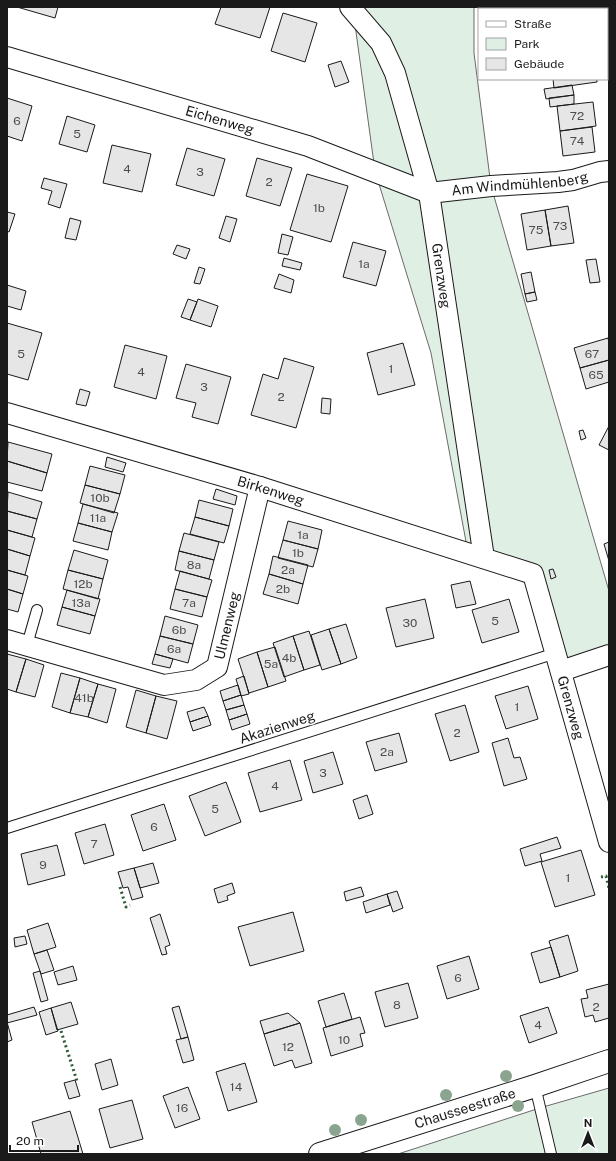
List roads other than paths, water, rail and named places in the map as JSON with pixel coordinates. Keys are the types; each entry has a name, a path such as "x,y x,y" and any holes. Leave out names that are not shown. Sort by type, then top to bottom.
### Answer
{"main road":[{"name":"Chausseestraße","path":"320,1154 609,1061"}],"street":[{"name":"Grenzweg","path":"351,9 381,43 395,73 429,193 484,558"},
{"name":"Eichenweg","path":"7,57 308,146 429,193"},
{"name":"Am Windmühlenberg","path":"429,193 491,186 558,182 573,180 600,172 609,171"},
{"name":"Birkenweg","path":"7,413 260,486 533,574"},
{"name":"Ulmenweg","path":"7,640 164,685 196,680 217,666 260,486"},
{"name":"Grenzweg","path":"533,574 609,842"},
{"path":"558,662 609,655"}],"lane":[{"path":"27,645 37,610"},
{"name":"Akazienweg","path":"7,828 558,662"},
{"path":"535,1086 551,1154"}]}
